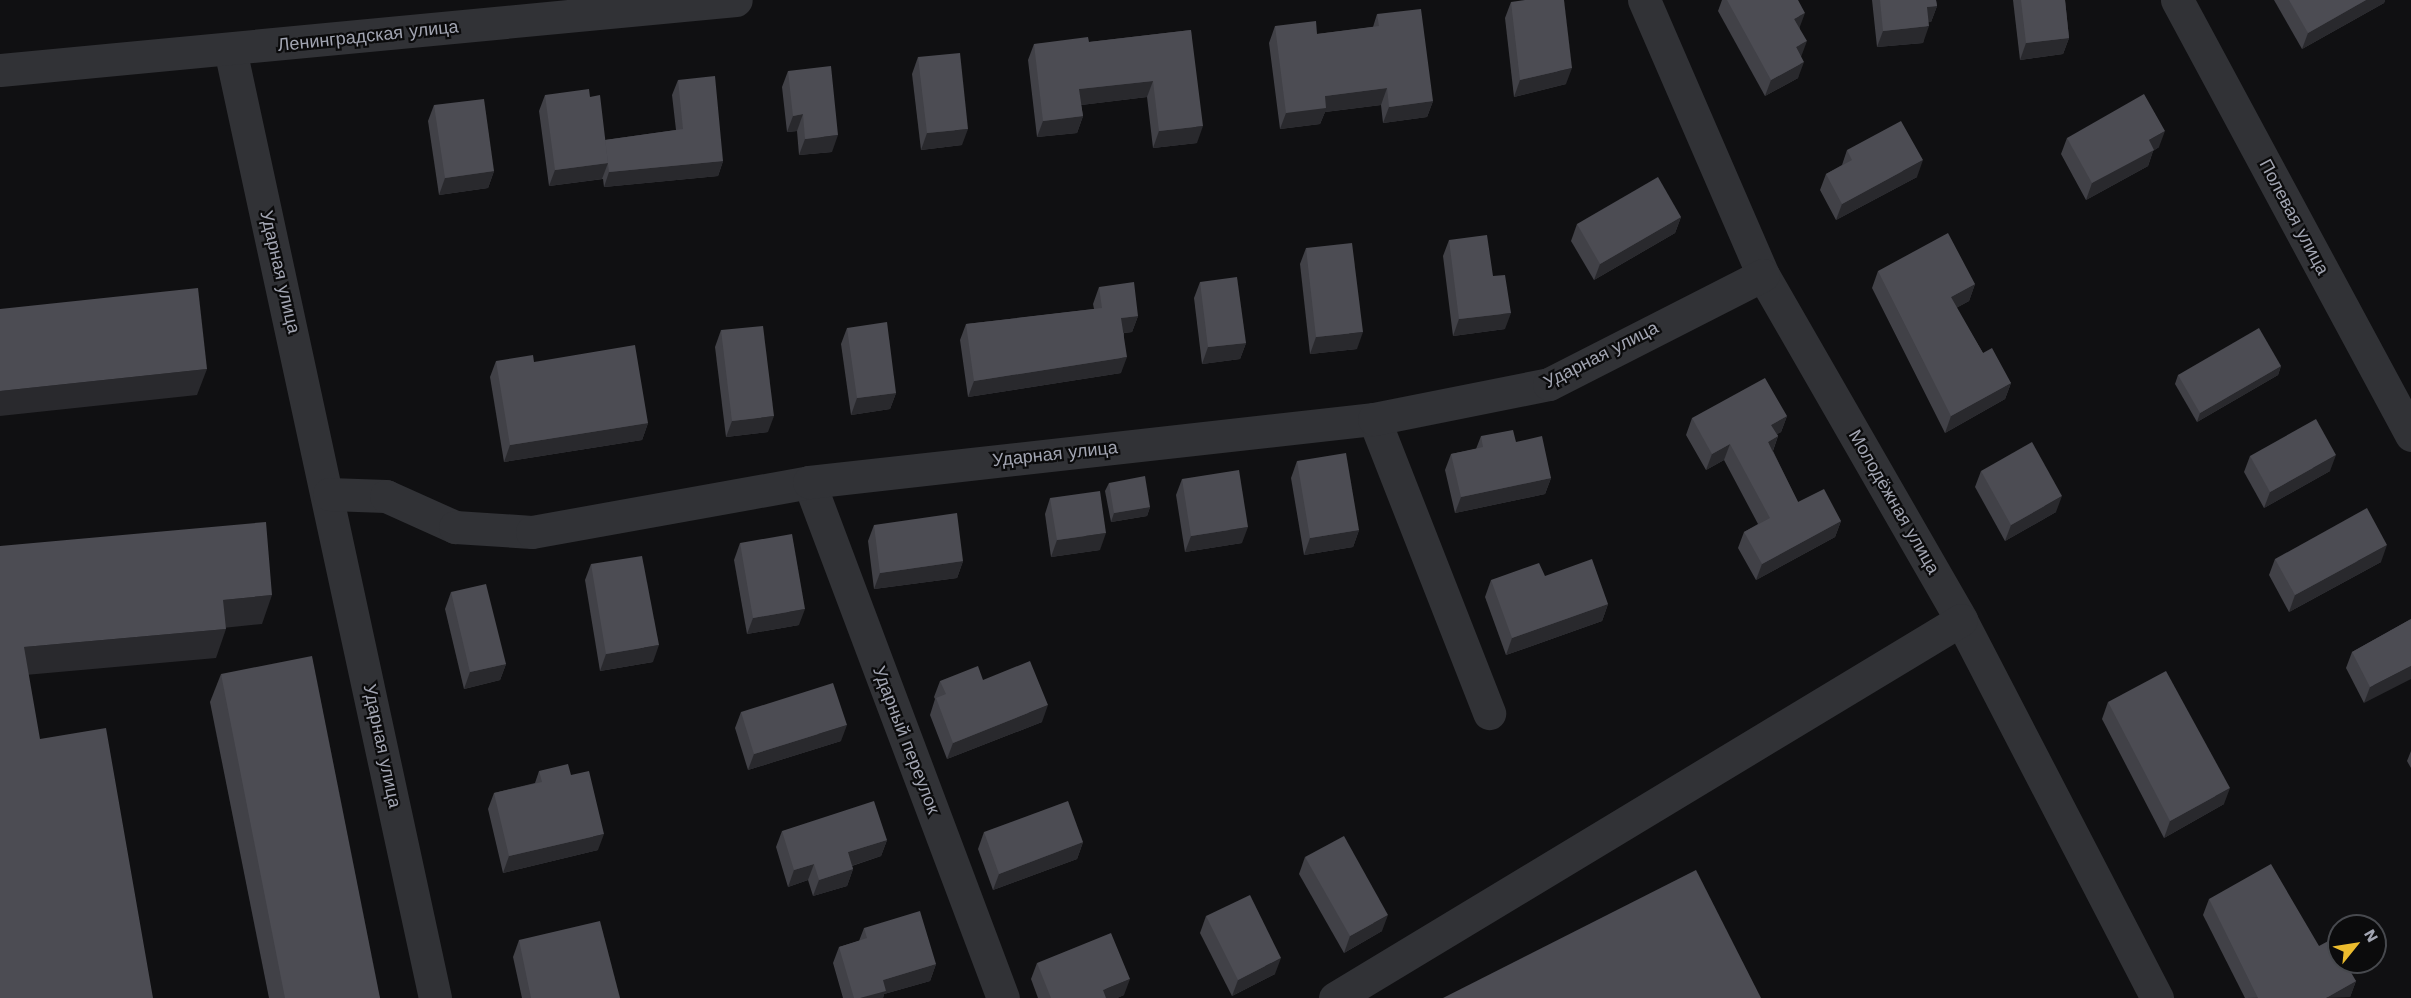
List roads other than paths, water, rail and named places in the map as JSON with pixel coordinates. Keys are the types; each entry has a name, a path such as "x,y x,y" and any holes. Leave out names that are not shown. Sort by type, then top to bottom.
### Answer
{"street":[{"name":"Ленинградская улица","path":"0,70 736,0"},
{"name":"Молодёжная улица","path":"1644,0 1763,275 1961,620 2157,998"},
{"name":"Полевая улица","path":"2177,0 2411,435"},
{"name":"Ударная улица","path":"230,49 329,494 435,998"},
{"name":"Ударная улица","path":"329,494 386,496 455,527 532,532 809,482 1374,419 1549,384 1763,275"},
{"path":"1374,419 1489,713"},
{"name":"Ударный переулок","path":"809,482 1003,998"},
{"path":"1335,998 1961,620"}]}
